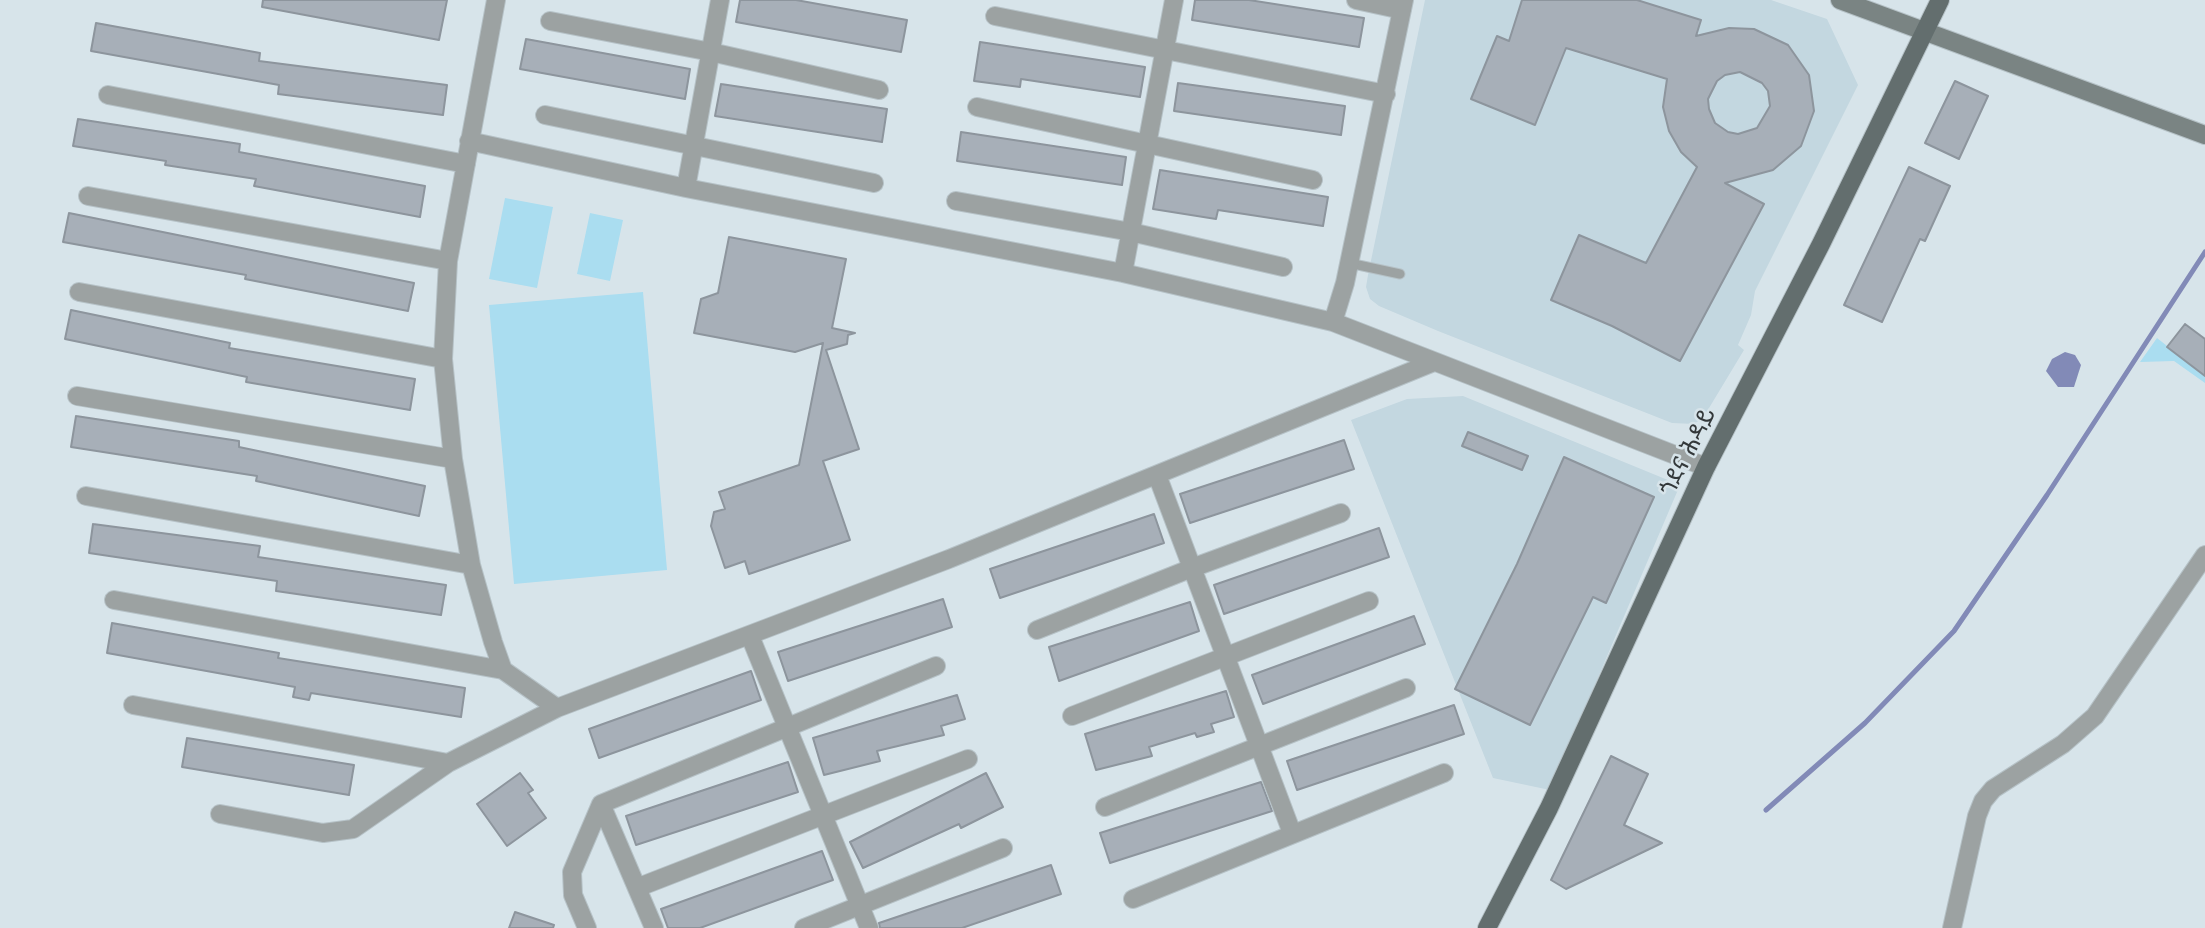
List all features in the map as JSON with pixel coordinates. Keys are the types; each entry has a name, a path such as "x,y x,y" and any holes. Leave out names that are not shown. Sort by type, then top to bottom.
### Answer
{"main road":[{"name":"ጎደና ሕዳይ","path":"1487,928 1549,808 1706,467 1940,0"}],"street":[{"path":"496,0 448,261 443,359 453,458 471,565 503,670"},
{"path":"686,188 720,0"},
{"path":"1123,273 1174,0"},
{"path":"1333,322 1349,263 1403,5 1356,0"},
{"path":"1840,0 2205,135"},
{"path":"995,16 1385,94"},
{"path":"550,22 711,52 879,90"},
{"path":"108,95 466,164"},
{"path":"977,107 1312,180"},
{"path":"545,115 874,183"},
{"path":"469,141 686,188 1123,273 1333,322 1706,467"},
{"path":"88,196 448,261"},
{"path":"956,201 1131,232 1283,267"},
{"path":"79,292 443,359"},
{"path":"219,814 323,833 340,833 353,829 449,763 557,708 750,636 1434,362"},
{"path":"77,396 453,458"},
{"path":"1157,475 1292,833"},
{"path":"86,496 471,565"},
{"path":"1037,630 1192,568 1341,513"},
{"path":"1952,928 1977,816 1983,801 1993,789 2063,744 2095,716 2205,555"},
{"path":"114,600 503,670 557,708"},
{"path":"1072,716 1369,601"},
{"path":"750,636 869,928"},
{"path":"586,928 573,895 572,872 601,804 936,666"},
{"path":"1105,807 1406,688"},
{"path":"133,705 449,763"},
{"path":"639,887 968,759"},
{"path":"1133,900 1292,833 1444,774"},
{"path":"601,804 639,887 654,928"},
{"path":"804,928 1003,848"}],"lane":[{"path":"1349,263 1400,274"}],"shaded area":[{"path":"1425,0 1771,0 1827,19 1858,85 1755,291 1751,315 1738,345 1744,350 1703,418 1694,424 1672,423 1438,331 1379,306 1370,299 1366,287 1368,275"},
{"path":"505,198 553,207 537,288 489,279"},
{"path":"590,213 623,220 610,281 577,274"},
{"path":"643,292 667,570 514,584 489,305"},
{"path":"2157,338 2205,376 2205,383 2174,361 2140,362"},
{"path":"2065,352 2075,355 2081,365 2074,387 2058,387 2046,371 2052,359"},
{"path":"1463,396 1680,485 1550,790 1493,778 1351,420 1407,399"}],"building":[{"path":"263,0 447,0 439,40 262,7"},
{"path":"740,0 796,0 907,20 901,52 736,22"},
{"path":"1195,0 1249,0 1364,18 1359,47 1192,20"},
{"path":"1522,0 1637,0 1701,20 1696,36 1729,28 1754,29 1788,45 1809,75 1814,111 1801,146 1773,170 1725,183 1764,204 1680,361 1612,326 1551,300 1579,235 1646,263 1697,167 1681,152 1669,131 1663,107 1667,79 1566,48 1535,125 1471,99 1497,36 1509,41","holes":["1740,72 1762,83 1768,91 1770,106 1757,128 1738,134 1728,132 1715,123 1708,99 1717,81 1725,75"]},
{"path":"96,23 260,53 259,61 447,85 443,115 278,94 279,85 91,51"},
{"path":"526,39 690,69 685,99 520,69"},
{"path":"980,42 1145,67 1140,97 1021,79 1020,87 974,81"},
{"path":"1955,81 1988,96 1959,159 1925,143"},
{"path":"1178,83 1345,106 1341,135 1174,111"},
{"path":"721,84 887,109 882,142 715,116"},
{"path":"78,119 240,144 239,152 425,186 420,217 254,186 256,179 165,165 166,161 73,146"},
{"path":"961,132 1126,157 1122,185 957,161"},
{"path":"1909,167 1950,186 1925,241 1920,239 1882,322 1844,305"},
{"path":"1160,170 1328,197 1323,226 1218,210 1216,219 1153,209"},
{"path":"69,213 414,283 408,311 245,279 246,275 63,242"},
{"path":"729,237 846,259 832,328 855,333 848,335 847,344 826,350 859,449 823,461 850,540 749,574 745,561 725,568 711,526 714,512 725,509 719,492 799,465 823,343 795,352 694,333 701,299 718,293"},
{"path":"71,310 230,343 229,348 415,379 410,410 246,382 247,377 65,339"},
{"path":"2185,324 2205,339 2205,376 2167,347"},
{"path":"76,416 239,441 239,447 425,486 419,516 256,481 257,476 71,447"},
{"path":"1468,432 1528,456 1522,470 1462,446"},
{"path":"1344,440 1354,469 1190,523 1180,494"},
{"path":"1564,457 1654,497 1606,603 1593,597 1530,725 1455,689 1517,564"},
{"path":"1154,514 1164,543 1000,598 990,569"},
{"path":"93,524 260,546 258,557 446,585 441,615 276,591 277,581 89,553"},
{"path":"1379,528 1389,557 1224,614 1214,585"},
{"path":"943,599 952,627 788,681 778,652"},
{"path":"1190,602 1199,631 1059,681 1049,647"},
{"path":"1414,616 1425,644 1263,704 1252,675"},
{"path":"112,623 279,653 278,658 465,688 461,717 311,693 309,700 293,697 295,687 107,653"},
{"path":"751,671 761,700 599,758 589,729"},
{"path":"1226,691 1234,717 1211,724 1214,732 1197,737 1195,733 1149,747 1152,756 1096,770 1085,734"},
{"path":"957,695 965,719 941,726 944,735 877,751 880,761 824,775 813,738"},
{"path":"1454,705 1464,734 1297,790 1287,761"},
{"path":"187,738 354,765 349,795 182,767"},
{"path":"1611,756 1648,774 1624,825 1662,843 1566,889 1551,880"},
{"path":"788,762 798,792 636,845 626,816"},
{"path":"520,773 533,790 528,793 546,818 507,846 477,804"},
{"path":"986,773 1003,807 961,828 959,824 863,868 850,842"},
{"path":"1261,782 1272,811 1110,863 1100,833"},
{"path":"822,851 833,880 700,928 668,928 661,909"},
{"path":"1051,865 1061,894 962,928 880,928 879,923"},
{"path":"515,912 554,925 553,928 509,928"}],"waterway":[{"path":"1766,810 1865,723 1954,631 2047,495 2205,252"}]}
